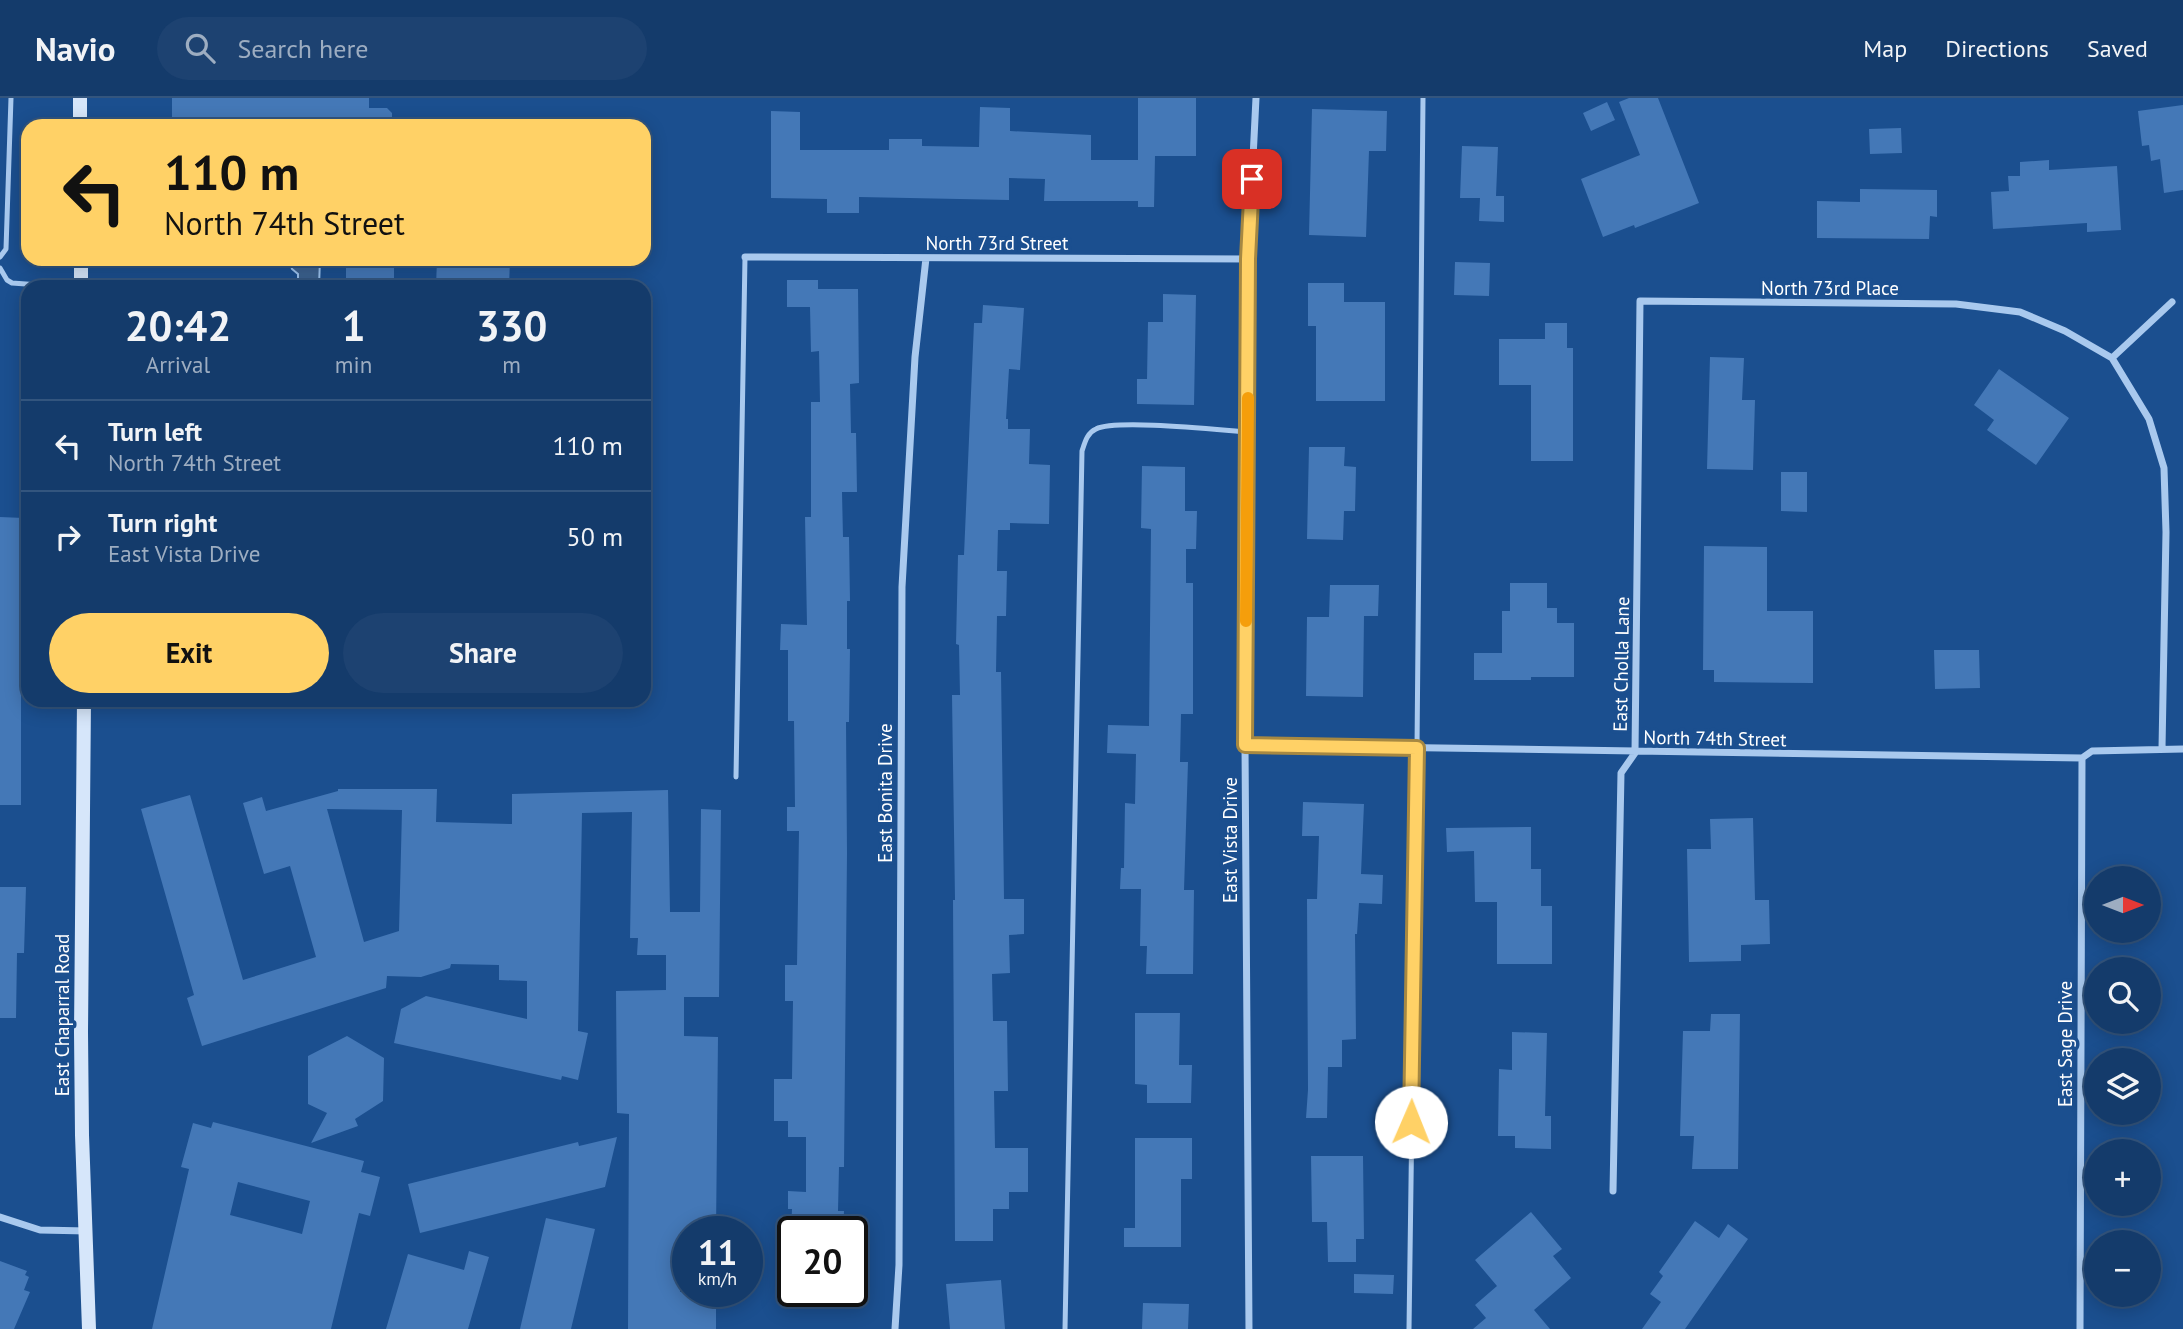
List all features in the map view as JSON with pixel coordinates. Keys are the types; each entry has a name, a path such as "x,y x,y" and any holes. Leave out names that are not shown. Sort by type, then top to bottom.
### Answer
{"main road":[{"path":"80,98 80,119"},
{"name":"East Chaparral Road","path":"84,707 81,1032 89,1329"}],"street":[{"name":"East Vista Drive","path":"1249,1329 1245,745 1248,259 1256,98"},
{"name":"North 73rd Street","path":"745,257 1248,259"},
{"name":"East Bonita Drive","path":"895,1329 899,1251 902,587 915,357 926,258"},
{"name":"North 73rd Place","path":"1640,301 1956,304 2020,312 2065,331 2112,358"},
{"name":"East Cholla Lane","path":"1613,1191 1621,773 1635,752 1640,301"},
{"path":"2162,748 2164,468 2150,419 2112,358 2172,302"},
{"name":"North 74th Street","path":"1245,745 2082,758 2092,751 2183,749"},
{"name":"East Sage Drive","path":"2080,1329 2082,758"},
{"path":"0,1217 40,1230 87,1231"}],"lane":[{"path":"0,257 6,249 10,98"},
{"path":"1409,1329 1423,98"},
{"path":"736,777 745,257"},
{"path":"0,268 12,284 21,284"},
{"path":"1065,1329 1082,451 1088,434 1098,428 1120,425 1247,432"}],"water":[{"path":"291,266 320,266 319,280 298,280 298,274"}],"building":[{"path":"172,98 369,98 369,108 387,108 392,113 392,119 172,119"},
{"path":"1138,98 1196,98 1196,156 1155,156 1154,207 1138,207 1138,201 1044,201 1045,179 1009,178 1009,200 859,197 859,213 827,213 827,199 771,198 771,111 800,112 800,150 889,150 889,139 922,139 922,146 979,147 980,107 1010,108 1010,131 1091,135 1091,160 1138,160"},
{"path":"1629,98 1658,98 1699,203 1635,228 1634,225 1603,237 1581,179 1640,155 1619,102"},
{"path":"1607,102 1615,120 1591,131 1583,113"},
{"path":"2183,105 2183,190 2164,193 2160,159 2151,161 2149,145 2142,146 2138,111"},
{"path":"1312,109 1387,111 1386,151 1369,151 1366,237 1309,235"},
{"path":"1901,128 1902,153 1870,154 1869,129"},
{"path":"1462,146 1498,147 1496,196 1504,196 1504,222 1479,221 1480,198 1460,198"},
{"path":"2049,160 2049,170 2117,166 2121,230 2087,232 2087,223 1993,229 1991,192 2009,191 2008,176 2020,176 2020,162"},
{"path":"1860,189 1937,190 1937,217 1930,216 1929,239 1817,238 1817,201 1860,202"},
{"path":"1455,262 1490,263 1489,296 1454,295"},
{"path":"346,266 394,266 394,280 346,280"},
{"path":"437,266 510,266 509,280 436,280"},
{"path":"787,280 818,280 818,289 858,289 859,383 850,384 851,433 856,433 857,492 842,492 843,537 849,537 850,601 847,601 847,649 850,649 849,722 846,722 844,1167 839,1167 838,1211 844,1211 844,1216 792,1216 792,1209 788,1209 788,1191 806,1192 806,1137 788,1137 788,1121 774,1121 774,1079 792,1079 793,1001 785,1001 785,965 797,965 799,831 787,831 787,807 795,807 794,721 788,721 788,650 780,650 781,624 807,625 805,517 811,517 811,402 820,402 819,351 811,352 810,307 787,307"},
{"path":"1308,283 1344,283 1344,302 1385,302 1385,401 1316,401 1316,326 1308,326"},
{"path":"1163,294 1196,295 1194,405 1137,404 1137,379 1147,379 1148,322 1163,322"},
{"path":"983,305 1024,308 1020,370 1009,369 1006,419 1008,429 1030,429 1029,464 1050,465 1049,524 1010,523 1010,530 998,530 997,571 1007,571 1006,616 997,616 996,672 1001,672 1004,899 1024,899 1024,934 1009,935 1010,973 992,974 993,1021 1007,1021 1008,1091 994,1091 995,1148 1028,1148 1028,1192 1009,1192 1009,1209 993,1209 993,1241 955,1241 952,695 960,695 959,645 956,644 958,555 964,555 974,323 982,323"},
{"path":"1545,323 1567,323 1567,348 1573,348 1573,461 1531,461 1531,385 1499,385 1499,339 1545,339"},
{"path":"1710,357 1744,358 1742,400 1755,400 1753,470 1707,469"},
{"path":"1999,369 2069,418 2036,465 1987,430 1994,420 1974,405"},
{"path":"1309,447 1345,447 1344,466 1356,467 1355,511 1344,511 1343,540 1307,539"},
{"path":"1142,466 1185,467 1185,511 1197,511 1196,549 1186,549 1186,583 1193,583 1193,714 1181,714 1180,762 1188,762 1184,890 1194,890 1193,974 1146,974 1147,946 1140,946 1141,889 1120,889 1121,868 1124,868 1125,803 1135,804 1136,754 1107,753 1108,725 1149,726 1151,529 1141,528"},
{"path":"1781,472 1807,472 1807,512 1781,511"},
{"path":"0,517 21,518 21,805 0,805"},
{"path":"1704,546 1767,547 1767,611 1813,611 1813,683 1714,682 1714,670 1703,670"},
{"path":"1510,583 1547,583 1547,608 1557,608 1557,623 1574,623 1574,677 1474,680 1474,653 1502,653 1502,611 1510,611"},
{"path":"1330,585 1379,585 1378,616 1364,616 1363,697 1306,696 1307,617 1329,617"},
{"path":"1934,650 1979,650 1980,688 1935,689"},
{"path":"338,789 437,789 436,822 512,824 512,794 668,790 670,912 700,912 701,809 721,810 719,997 684,997 684,1036 718,1037 716,1216 672,1216 672,1307 716,1307 716,1329 628,1329 629,1114 617,1113 616,991 666,990 666,955 637,955 638,938 630,938 632,812 582,813 578,1031 588,1033 578,1080 562,1076 561,1080 394,1043 401,1009 426,996 527,1019 527,981 499,980 499,965 451,964 450,968 421,977 387,976 386,988 202,1046 187,998 194,995 141,809 190,795 243,980 316,957 290,866 264,874 243,803 262,797 266,811","holes":["327,809 402,810 399,931 364,942"]},
{"path":"1303,802 1364,804 1361,874 1383,875 1382,904 1359,903 1355,934 1356,1039 1342,1040 1342,1067 1328,1067 1327,1118 1306,1118 1307,899 1317,899 1319,836 1302,836"},
{"path":"1753,818 1755,900 1769,900 1770,944 1741,945 1741,961 1689,962 1687,849 1711,849 1710,819"},
{"path":"1531,827 1531,869 1541,869 1541,906 1552,906 1552,964 1497,964 1497,902 1475,902 1474,851 1447,852 1446,828"},
{"path":"0,887 26,887 24,953 17,953 16,1018 0,1018"},
{"path":"1135,1013 1180,1013 1179,1065 1192,1065 1191,1103 1147,1103 1147,1085 1135,1084"},
{"path":"1711,1014 1740,1014 1738,1169 1692,1169 1694,1136 1680,1136 1683,1031 1710,1031"},
{"path":"1512,1032 1547,1033 1545,1116 1551,1116 1551,1149 1515,1148 1515,1136 1498,1136 1499,1069 1512,1070"},
{"path":"347,1036 384,1058 383,1101 355,1119 358,1126 311,1143 327,1113 308,1104 308,1056"},
{"path":"213,1122 364,1161 361,1172 380,1177 370,1216 359,1213 331,1329 152,1329 189,1169 181,1167 193,1123 211,1128","holes":["238,1182 310,1201 302,1234 230,1215"]},
{"path":"617,1137 605,1187 420,1233 408,1184 578,1142 579,1146"},
{"path":"1135,1138 1192,1138 1192,1179 1181,1179 1181,1247 1124,1247 1124,1228 1135,1228"},
{"path":"1311,1156 1363,1156 1364,1239 1356,1239 1356,1262 1328,1262 1327,1222 1312,1222"},
{"path":"1531,1212 1562,1249 1553,1256 1571,1278 1534,1310 1550,1329 1473,1329 1486,1318 1475,1305 1497,1286 1475,1260"},
{"path":"546,1218 595,1229 571,1329 520,1329"},
{"path":"1695,1221 1719,1238 1728,1224 1748,1239 1685,1329 1642,1329 1661,1302 1650,1294 1663,1276 1659,1272"},
{"path":"469,1251 489,1257 468,1329 386,1329 408,1254 464,1270"},
{"path":"0,1261 27,1271 25,1275 29,1277 24,1290 30,1292 14,1329 0,1329"},
{"path":"1354,1274 1394,1275 1393,1294 1354,1293"},
{"path":"1001,1280 1005,1329 950,1329 946,1284"},
{"path":"1143,1303 1189,1304 1188,1329 1142,1329"}],"slow traffic":[{"path":"1246,621 1248,398"}],"route":[{"path":"1252,179 1248,259 1245,745 1417,748 1411,1122"}]}
